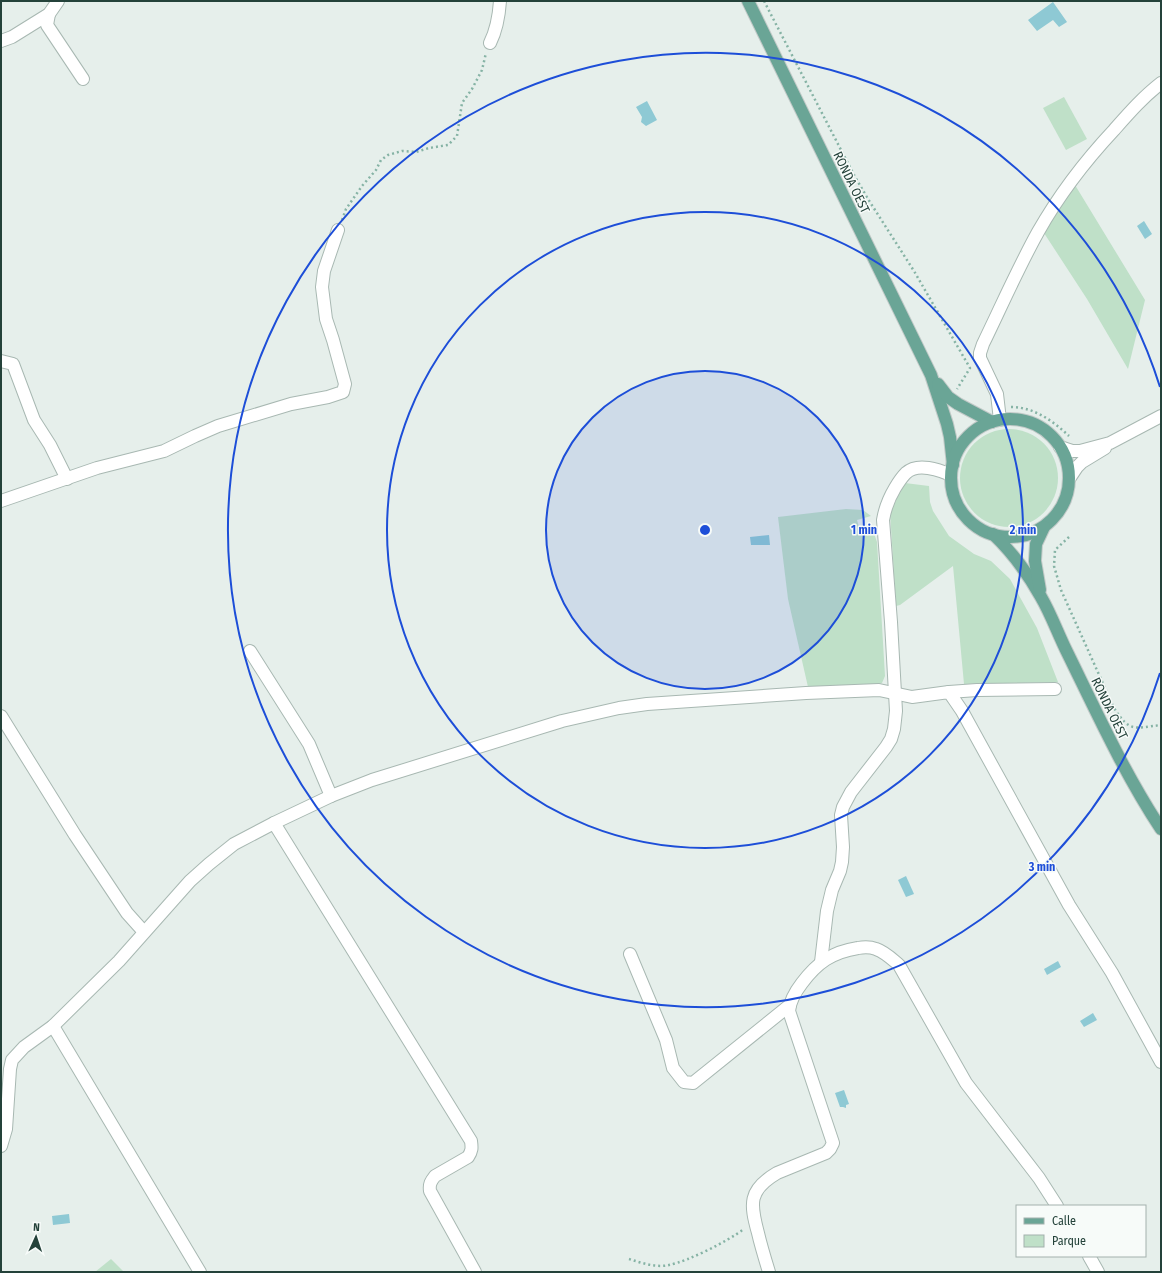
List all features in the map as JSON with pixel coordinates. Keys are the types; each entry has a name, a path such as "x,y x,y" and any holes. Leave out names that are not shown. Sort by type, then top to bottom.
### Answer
{"main road":[{"name":"RONDA OEST","path":"748,1 931,375 950,437 952,470"},
{"name":"RONDA OEST","path":"931,375 948,397 973,413 996,421"},
{"path":"1014,419 1028,422 1040,428 1052,436 1060,447 1065,457 1069,479 1068,493 1062,506 1044,527 1028,534 1010,537 993,534 979,528 967,518 958,505 952,491 952,470 960,446 974,431 996,421 1014,419"},
{"name":"RONDA OEST","path":"1041,597 1035,560 1036,544 1044,527"},
{"name":"RONDA OEST","path":"993,534 1015,558 1041,597 1116,751 1137,791 1161,829"}],"street":[{"path":"1,41 12,37 49,14 58,1"},
{"path":"490,43 495,32 499,16 500,1"},
{"path":"49,14 48,25 83,79"},
{"path":"996,421 999,407 997,394 980,358 984,341 1028,251 1064,191 1138,102 1161,83"},
{"path":"1,501 97,468 164,451 218,426 291,404 328,397 343,392 345,384 334,340 326,319 322,287 324,271 338,230"},
{"path":"1,361 13,364 34,420 50,446 67,479"},
{"path":"1060,447 1072,451 1080,451 1110,443 1161,416"},
{"path":"1069,479 1082,462 1101,451 1110,443"},
{"path":"821,962 827,911 832,890 840,872 842,862 843,847 841,815 843,807 851,792 891,739 895,718 891,622 884,520 885,509 894,490 907,472 919,468 952,470"},
{"path":"250,651 309,744 331,796"},
{"path":"1,1146 6,1129 10,1069 12,1060 24,1047 54,1026 119,960 190,881 209,864 234,844 331,796 372,780 542,727 619,708 647,704 806,693 879,690 912,697 977,690 1055,689"},
{"path":"949,692 962,711 1069,905 1112,973 1161,1062"},
{"path":"1,716 75,835 127,913 144,932"},
{"path":"274,823 471,1141 471,1152 468,1157 435,1176 431,1180 430,1191 475,1272"},
{"path":"769,1272 752,1213 752,1205 756,1192 764,1181 777,1173 826,1153 833,1143 789,1011 792,997 812,970 821,962 836,954 862,948 875,948 885,953 899,965 966,1083 1039,1178 1056,1205"},
{"path":"630,954 666,1040 673,1068 684,1082 693,1084 790,1005"},
{"path":"54,1026 200,1272"},
{"path":"1090,1257 1098,1272"}],"path":[{"path":"764,1 854,175 914,271 970,368 956,391 960,395"},
{"path":"338,230 346,209 382,160 388,155 402,151 416,152 448,145 457,136 462,103 472,89 482,70 490,43"},
{"path":"999,407 1022,407 1041,415 1059,427 1072,440"},
{"path":"1069,537 1055,550 1054,566 1061,590 1114,708 1120,719 1129,727 1139,728 1161,725"},
{"path":"629,1259 648,1264 668,1266 691,1258 736,1235 755,1222"}],"green space":[{"path":"1064,97 1087,139 1066,150 1043,108"},
{"path":"1075,185 1145,300 1128,369 1087,299 1044,233 1059,207"},
{"path":"1009,429 1028,433 1043,444 1054,459 1058,478 1054,497 1043,512 1028,523 1009,527 990,523 975,512 964,497 960,478 964,459 975,444 990,433"},
{"path":"905,483 929,486 930,502 933,511 949,536 974,554 991,561 1010,579 1037,628 1058,682 964,684 953,566 900,605 896,606 890,512"},
{"path":"846,509 863,510 871,516 857,520 860,531 872,528 877,542 885,676 882,683 878,684 808,687 788,599 778,517"},
{"path":"111,1259 124,1272 95,1272"}],"water":[{"path":"1053,2 1067,22 1059,27 1053,20 1037,31 1028,20"},
{"path":"647,101 657,120 646,126 641,122 642,117 636,107"},
{"path":"1144,221 1152,234 1145,239 1137,226"},
{"path":"769,535 770,545 751,545 750,537"},
{"path":"906,876 914,894 906,897 898,880"},
{"path":"1058,961 1061,967 1047,975 1044,969"},
{"path":"1093,1013 1097,1020 1084,1027 1080,1021"},
{"path":"844,1090 849,1104 846,1105 846,1108 840,1107 835,1093"},
{"path":"69,1214 70,1223 53,1225 52,1216"}]}
